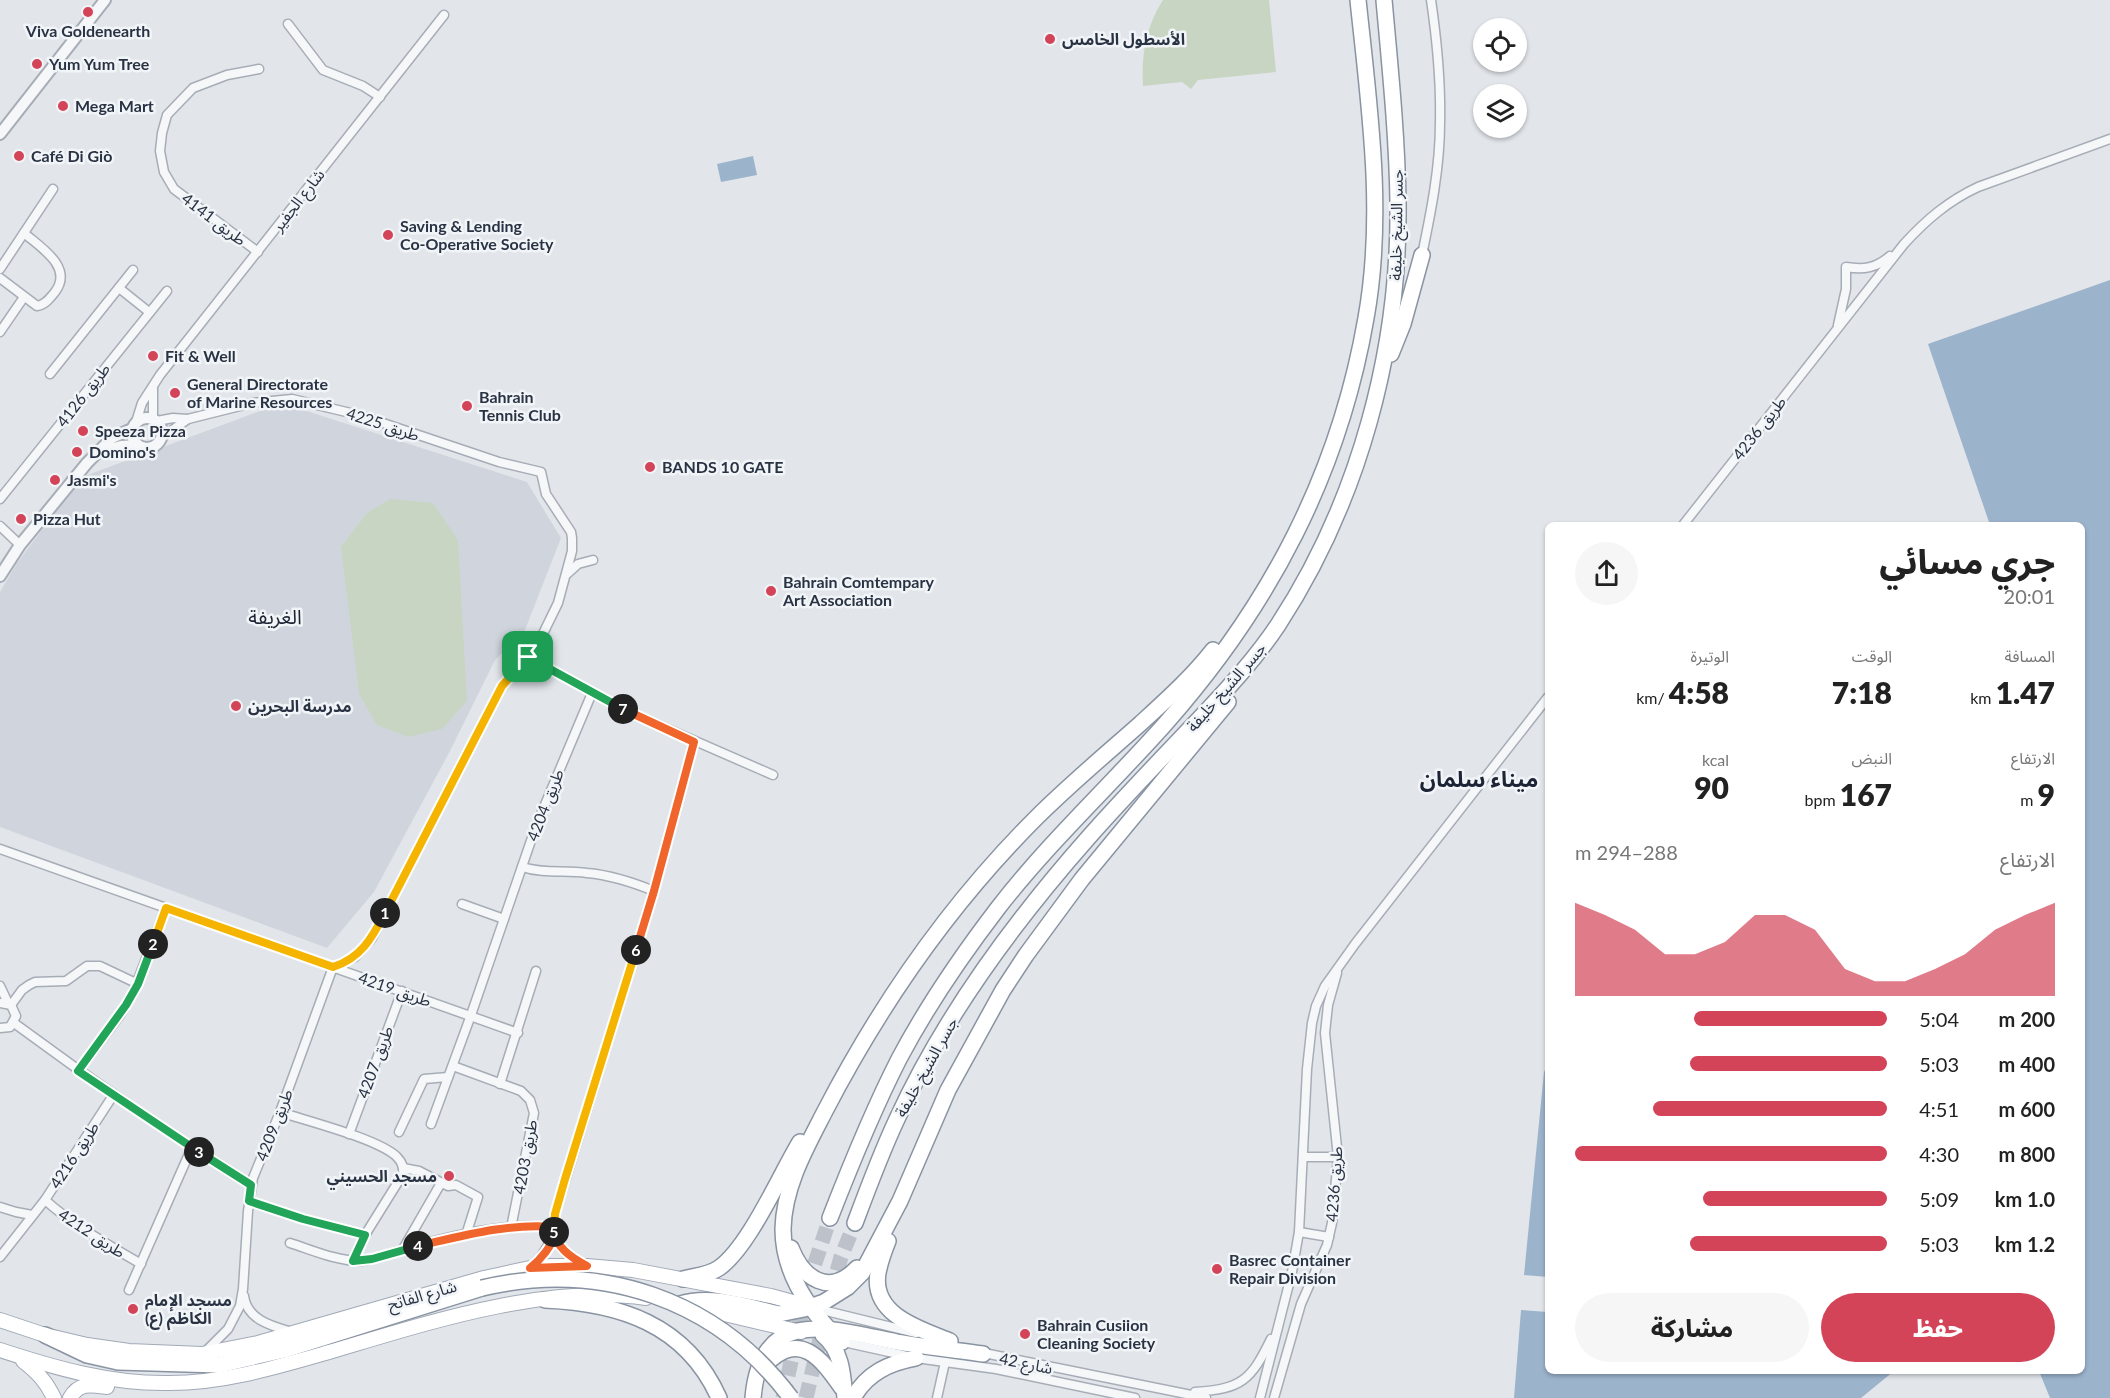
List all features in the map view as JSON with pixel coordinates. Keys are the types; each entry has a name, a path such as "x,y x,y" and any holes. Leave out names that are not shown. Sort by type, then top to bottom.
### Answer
{"highway":[{"name":"جسر الشيخ خليفة","path":"830,1218 874,1111 901,1055 972,943 1001,904 1193,691 1251,613 1295,537 1317,489 1352,384 1367,317 1373,256 1373,160 1358,0"},
{"name":"جسر الشيخ خليفة","path":"855,1223 897,1117 960,1005 992,957 1021,917 1084,843 1253,661 1293,600 1319,552 1342,501 1363,446 1393,309 1398,204 1384,0"},
{"path":"1380,376 1403,324 1422,255"},
{"path":"847,1396 838,1355 801,1293 790,1271 785,1250 783,1228 786,1202 801,1157 833,1095 893,994 964,896 1037,817 1159,707 1188,678 1230,628 1251,613"},
{"path":"680,1304 692,1300 704,1300 779,1314 824,1302 848,1287 862,1273 900,1201 948,1090 978,1033 1026,955 1082,879 1226,704 1253,661"},
{"path":"683,1279 708,1274 718,1269 731,1256 750,1230 811,1124 833,1095"},
{"path":"900,1201 878,1274 882,1298 892,1313 901,1320 950,1341"},
{"path":"783,1228 800,1266 812,1278 825,1282 832,1282 854,1272 874,1251"},
{"path":"45,1335 87,1355 118,1362 149,1365 219,1365 284,1350 482,1288 529,1279 571,1279 610,1283 656,1295 681,1306 726,1334 768,1371 791,1398"},
{"path":"545,1300 609,1307 650,1323 686,1350 702,1369 719,1398"},
{"path":"784,1300 823,1331 842,1342"},
{"path":"753,1398 757,1373 764,1354 773,1344 795,1331 823,1331 983,1354"},
{"path":"757,1373 781,1351 800,1348 821,1360 847,1396"},
{"path":"847,1396 880,1370 916,1358"}],"main road":[{"name":"شارع الفاتح","path":"0,1320 45,1335 108,1349 202,1354 258,1343 453,1286 530,1268 587,1266 633,1270 683,1279 811,1307"},
{"name":"شارع الفاتح","path":"0,1350 46,1365 74,1371 136,1382 180,1383 245,1374 279,1366 461,1314 510,1304 587,1296 637,1297 680,1304 795,1331"},
{"path":"14,1354 36,1371 47,1384 54,1398"},
{"path":"70,1398 82,1385 123,1388 136,1382"}],"street":[{"path":"0,134 105,0"},
{"path":"1422,255 1433,202 1440,125 1438,51 1431,0"},
{"name":"شارع الجفير","path":"134,426 142,403 178,352 444,15"},
{"path":"288,24 323,70 363,86 380,97"},
{"name":"طريق 4141","path":"258,252 174,189 164,172 160,151 167,115 193,88 234,74 259,69"},
{"path":"1904,244 1934,214 1960,195 2110,139"},
{"path":"0,268 53,189"},
{"path":"0,278 34,305 43,305 58,287 61,274 59,268 52,257 24,233"},
{"name":"طريق 4236","path":"1836,331 1846,289 1846,267 1871,268 1904,244"},
{"name":"طريق 4236","path":"1685,522 1904,244"},
{"path":"50,374 133,270"},
{"path":"119,288 149,312"},
{"name":"طريق 4126","path":"0,499 167,291"},
{"path":"0,332 24,297"},
{"path":"97,453 121,446 137,445 146,448 161,438 162,429 155,420 152,402 154,386"},
{"name":"طريق 4225","path":"155,420 188,419 266,400 292,399 359,415 500,462 541,472 546,494 571,532 572,551 565,577"},
{"path":"0,576 20,545 97,453 112,438 146,417 155,420"},
{"name":"طريق 4225","path":"161,438 188,419"},
{"path":"134,426 132,438 137,445"},
{"path":"0,526 20,545"},
{"path":"333,967 355,957 372,938 502,686 536,648 553,616 565,577 578,564 592,560"},
{"path":"528,657 592,693 694,742 773,775"},
{"name":"طريق 4204","path":"431,1124 550,789 592,693"},
{"name":"طريق 4236","path":"1260,1398 1292,1272 1299,1232 1307,1069 1312,1023 1320,996 1341,963 1545,701"},
{"path":"530,1268 540,1258 554,1232 565,1179 654,891 694,742"},
{"path":"0,849 0,854"},
{"name":"طريق 4219","path":"0,849 518,1033"},
{"path":"522,867 536,871 585,872 654,891"},
{"path":"462,904 504,919"},
{"path":"78,1071 120,1015 138,984 166,908"},
{"name":"طريق 4236","path":"1274,1398 1301,1304 1329,1237 1338,1157 1325,1034 1328,1005 1341,963"},
{"path":"6,1004 35,982 66,981 87,966 100,966 138,984"},
{"name":"طريق 4209","path":"202,1354 222,1337 233,1323 240,1306 251,1185 333,967"},
{"path":"500,1083 518,1033 536,971"},
{"path":"0,986 6,1004 16,1012 14,1023 0,1029"},
{"name":"طريق 4207","path":"349,1134 402,991"},
{"path":"14,1023 78,1071 251,1185"},
{"name":"طريق 4203","path":"453,1066 526,1095 533,1106 534,1113 511,1228"},
{"path":"399,1132 424,1079 448,1077"},
{"name":"طريق 4216","path":"0,1257 45,1200 114,1094"},
{"path":"280,1112 349,1134 389,1151 398,1158 403,1168 400,1179 365,1235 353,1261"},
{"name":"طريق 4212","path":"129,1290 192,1147"},
{"path":"1303,1157 1338,1157"},
{"path":"403,1168 419,1171 448,1186 456,1185 478,1197 466,1235"},
{"path":"403,1249 441,1183"},
{"name":"طريق 4212","path":"45,1200 58,1212 97,1238 141,1264"},
{"path":"249,1201 303,1219 365,1235"},
{"path":"0,1206 32,1215"},
{"path":"290,1243 353,1261 372,1259 403,1249 466,1235 511,1228 531,1226 554,1232"},
{"path":"554,1232 560,1246 569,1256 587,1266"},
{"path":"1299,1232 1329,1237"},
{"name":"طريق 4209","path":"243,1289 245,1302 252,1314 264,1323 294,1333"},
{"name":"شارع الفاتح","path":"811,1307 848,1317"},
{"name":"شارع 42","path":"848,1317 950,1341 983,1354 1206,1398"},
{"path":"1182,1393 1215,1391 1241,1383 1259,1363 1278,1322"},
{"name":"شارع 42","path":"842,1342 916,1358 996,1369 1135,1398"},
{"path":"937,1398 945,1362"},
{"path":"1052,1381 1054,1368"}],"shaded area":[{"name":"مدرسة البحرين","path":"282,403 527,482 561,538 525,630 495,660 450,751 374,892 327,948 0,827 0,592 17,563 82,477"}],"green space":[{"path":"1163,0 1269,0 1276,72 1198,80 1191,89 1182,82 1143,86 1146,42 1152,20"},
{"path":"390,499 433,503 458,540 467,701 442,729 408,737 377,725 359,694 341,547 367,513"}],"water":[{"path":"753,156 757,175 721,182 717,164"},
{"path":"2110,280 2110,1398 2050,1398 2040,1374 2085,1374 2085,522 1989,522 1928,344"},
{"path":"1545,1070 1545,1277 1524,1275"},
{"path":"1521,1310 1545,1312 1545,1374 1890,1374 1861,1398 1514,1398"}],"tunnel":[{"path":"783,1398 808,1284 830,1218"},
{"path":"831,1293 841,1257 855,1223"},
{"path":"806,1398 824,1322"}],"place":[{"name":"Viva Goldenearth","path":"88,12"},
{"name":"الأسطول الخامس","path":"1050,39"},
{"name":"Yum Yum Tree","path":"37,64"},
{"name":"Mega Mart","path":"63,106"},
{"name":"Café Di Giò","path":"19,156"},
{"name":"Saving & Lending Co-Operative Society","path":"388,235"},
{"name":"Fit & Well","path":"153,356"},
{"name":"General Directorate of Marine Resources","path":"175,393"},
{"name":"Bahrain Tennis Club","path":"467,406"},
{"name":"Speeza Pizza","path":"83,431"},
{"name":"Domino's","path":"77,452"},
{"name":"BANDS 10 GATE","path":"650,467"},
{"name":"Jasmi's","path":"55,480"},
{"name":"Pizza Hut","path":"21,519"},
{"name":"Bahrain Comtempary Art Association","path":"771,591"},
{"name":"مدرسة البحرين","path":"236,706"},
{"name":"مسجد الحسيني","path":"449,1176"},
{"name":"Basrec Container Repair Division","path":"1217,1269"},
{"name":"مسجد الإمام الكاظم (ع)","path":"133,1309"},
{"name":"Bahrain Cusiion Cleaning Society","path":"1025,1334"}],"district":[{"name":"الغريفة","path":"275,617"},
{"name":"ميناء سلمان","path":"1479,779"}],"route":[{"path":"528,657 502,686 372,938 361,952 341,965 333,967 166,908 138,984 120,1015 78,1071 251,1185 249,1201 303,1219 365,1235 353,1261 372,1259 403,1249 466,1235 537,1226 553,1227 554,1236 560,1246 569,1256 587,1266 530,1268 540,1258 554,1236 555,1214 654,891 694,742 631,713 559,676 528,657"}]}
